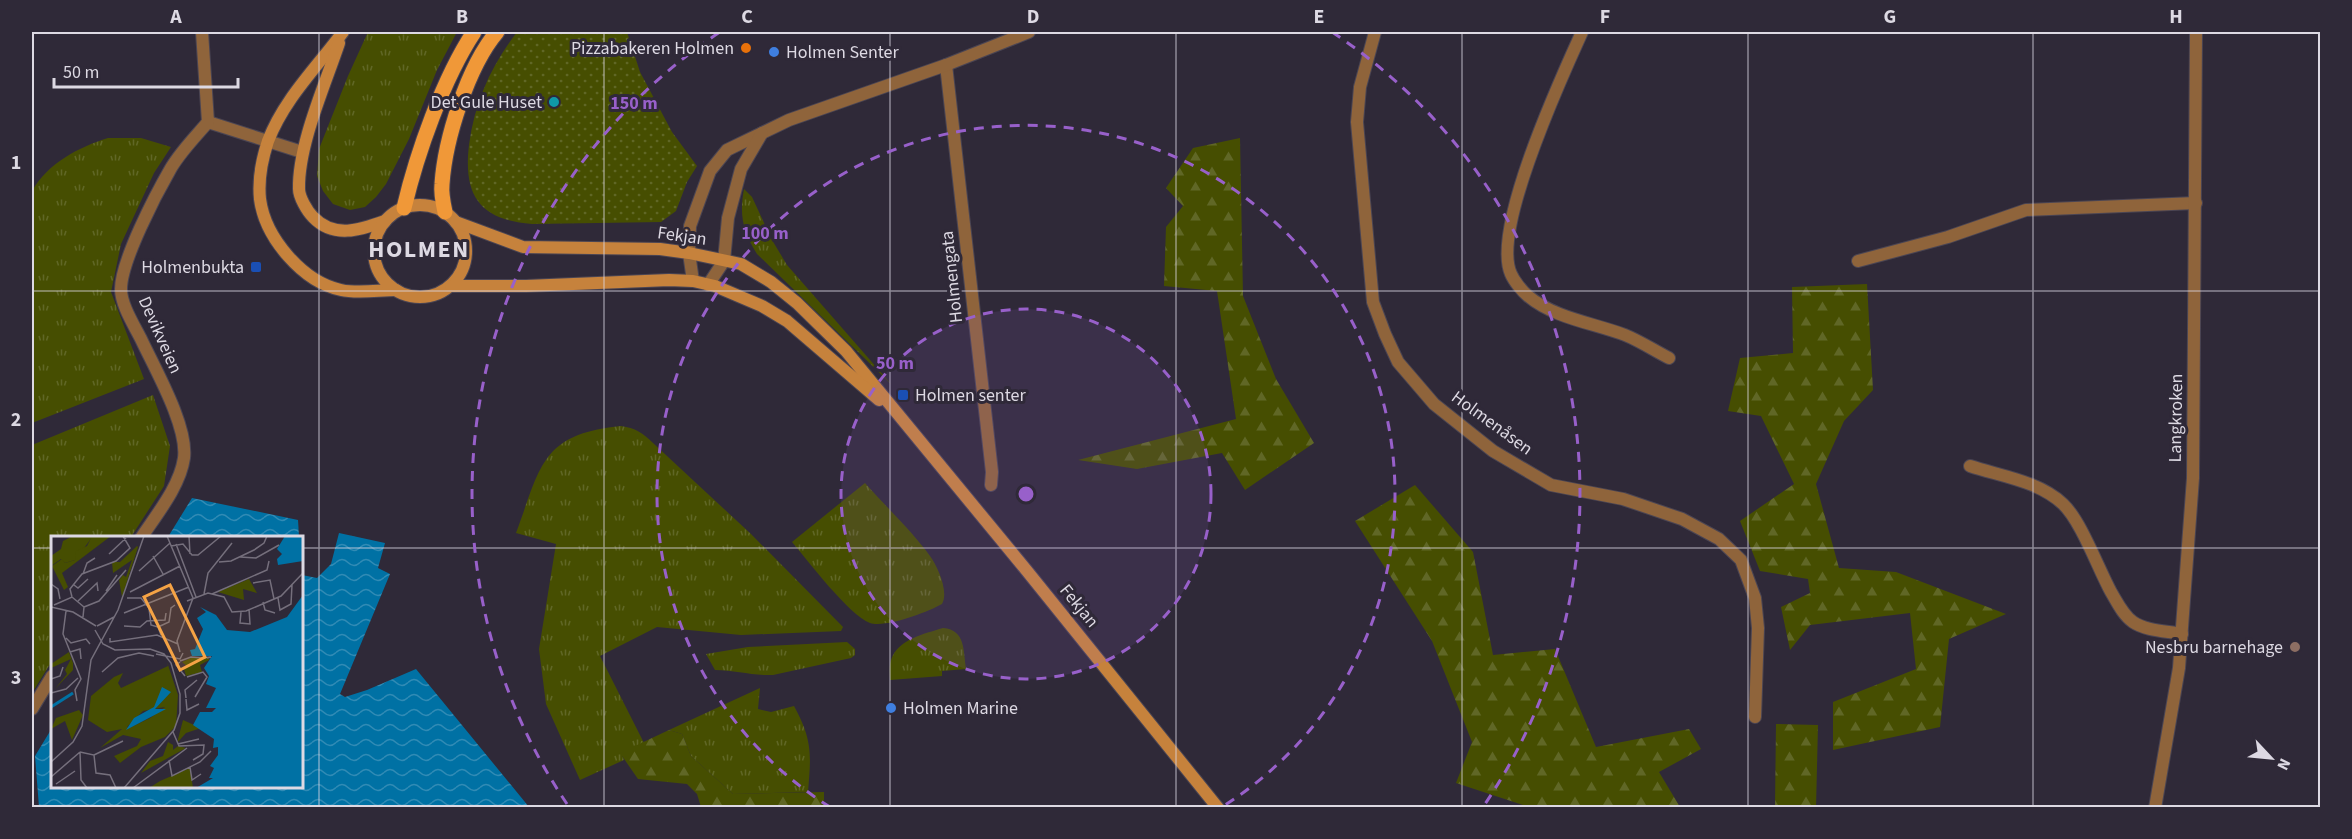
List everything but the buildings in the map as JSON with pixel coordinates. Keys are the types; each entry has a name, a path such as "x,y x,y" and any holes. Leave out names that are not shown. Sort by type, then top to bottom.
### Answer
{"main road":[{"path":"342,32 302,152 298,191 310,213 321,225 337,231 358,231 385,221 404,208 418,205 432,206 451,217"},
{"path":"342,32 283,109 262,161 259,184 260,201 274,234 292,261 304,273 341,290 396,290"},
{"path":"404,208 414,165 450,78 474,32"},
{"path":"385,221 377,235 374,251 377,266 385,280 396,290 409,296 424,297 438,294 450,286 459,275 466,255 463,234 451,217 441,186 447,145 466,87 490,40 497,32"},
{"name":"Fekjan","path":"451,217 523,248 660,249 741,264 771,282 797,303 846,351 1218,807"},
{"name":"Fekjan","path":"450,286 693,281 708,285 762,306 787,321 910,428"}],"street":[{"path":"202,32 208,122 302,152"},
{"path":"693,281 689,253 690,226 710,171 727,150 789,120 946,65 1029,32"},
{"name":"Holmenåsen","path":"1375,32 1360,87 1356,122 1373,302 1384,334 1398,362 1434,404 1493,451 1551,485 1623,499 1682,519 1719,539 1741,560 1755,598 1758,628 1755,717"},
{"path":"1582,32 1547,107 1524,175 1512,221 1508,251 1511,273 1526,295 1547,309 1628,336 1669,358"},
{"name":"Langkroken","path":"2154,807 2179,668 2193,478 2196,32"},
{"name":"Holmengata","path":"946,65 992,472 991,485"},
{"name":"Devikveien","path":"142,536 175,484 184,459 184,446 182,432 164,387 121,291 124,270 172,166 208,122"},
{"path":"708,285 724,261 728,218 741,169 762,132"},
{"path":"1858,261 1948,237 2026,210 2196,203"},
{"path":"1970,466 2037,487 2062,503 2076,519 2119,607 2132,621 2144,627 2182,634"},
{"path":"32,709 51,678"}],"green space":[{"path":"368,32 457,32 437,70 409,139 386,184 365,207 350,210 333,204 323,191 317,176 319,149"},
{"path":"517,32 627,32 640,72 672,132 697,166 687,182 676,211 661,222 532,224 499,217 479,202 469,178 468,163 475,114 492,71"},
{"path":"108,138 141,138 171,147 154,173 121,244 111,292 144,379 32,423 32,191 47,172 65,157"},
{"path":"1240,138 1243,296 1276,379 1314,443 1245,490 1222,453 1137,469 1078,460 1236,419 1217,291 1164,286 1166,227 1183,206 1166,188 1193,148"},
{"path":"744,189 752,197 772,240 787,265 891,384 757,254 743,223"},
{"path":"1867,284 1873,390 1844,421 1816,484 1839,568 1896,572 2006,614 1949,639 1940,727 1833,750 1833,702 1916,669 1910,613 1810,625 1790,650 1781,607 1810,593 1808,579 1760,571 1740,521 1794,484 1761,416 1728,411 1740,358 1793,353 1792,287"},
{"path":"153,395 170,446 164,486 132,536 51,536 51,663 32,693 32,445"},
{"path":"621,426 635,430 649,439 751,534 843,627 841,631 741,635 657,627 600,656 644,743 621,753 624,760 580,780 546,704 539,649 556,544 516,533 539,472 548,457 559,446 574,437 595,430"},
{"path":"865,483 933,561 943,586 942,604 896,621 870,623 840,599 792,542"},
{"path":"1415,485 1473,552 1493,655 1555,649 1596,747 1689,729 1701,749 1659,772 1680,807 1529,807 1456,783 1472,742 1432,641 1355,521"},
{"path":"943,628 960,637 966,669 942,671 942,676 890,680 890,662 899,647 912,638"},
{"path":"847,642 855,649 855,655 851,658 773,675 715,670 706,654 748,647"},
{"path":"760,688 758,709 771,712 794,706 800,718 809,748 808,792 733,794 691,756 682,734 669,730"},
{"path":"1776,724 1818,725 1816,807 1775,807"},
{"path":"669,730 682,734 691,756 733,794 824,792 824,807 701,807 697,794 687,784 638,779 620,753"}],"water":[{"path":"192,498 298,520 299,536 169,536"},
{"path":"339,533 385,543 378,568 390,574 340,694 345,697 367,690 416,669 529,807 39,807 35,756 51,730 51,788 303,788 303,575 317,578 331,564"}],"place":[{"name":"Pizzabakeren Holmen","path":"746,48"},
{"name":"Holmen Senter","path":"774,52"},
{"name":"Det Gule Huset","path":"554,102"},
{"name":"Holmenbukta","path":"256,267"},
{"name":"Holmen senter","path":"903,395"},
{"name":"Nesbru barnehage","path":"2295,647"},
{"name":"Holmen Marine","path":"891,708"}],"district":[{"name":"HOLMEN","path":"419,249"}]}
